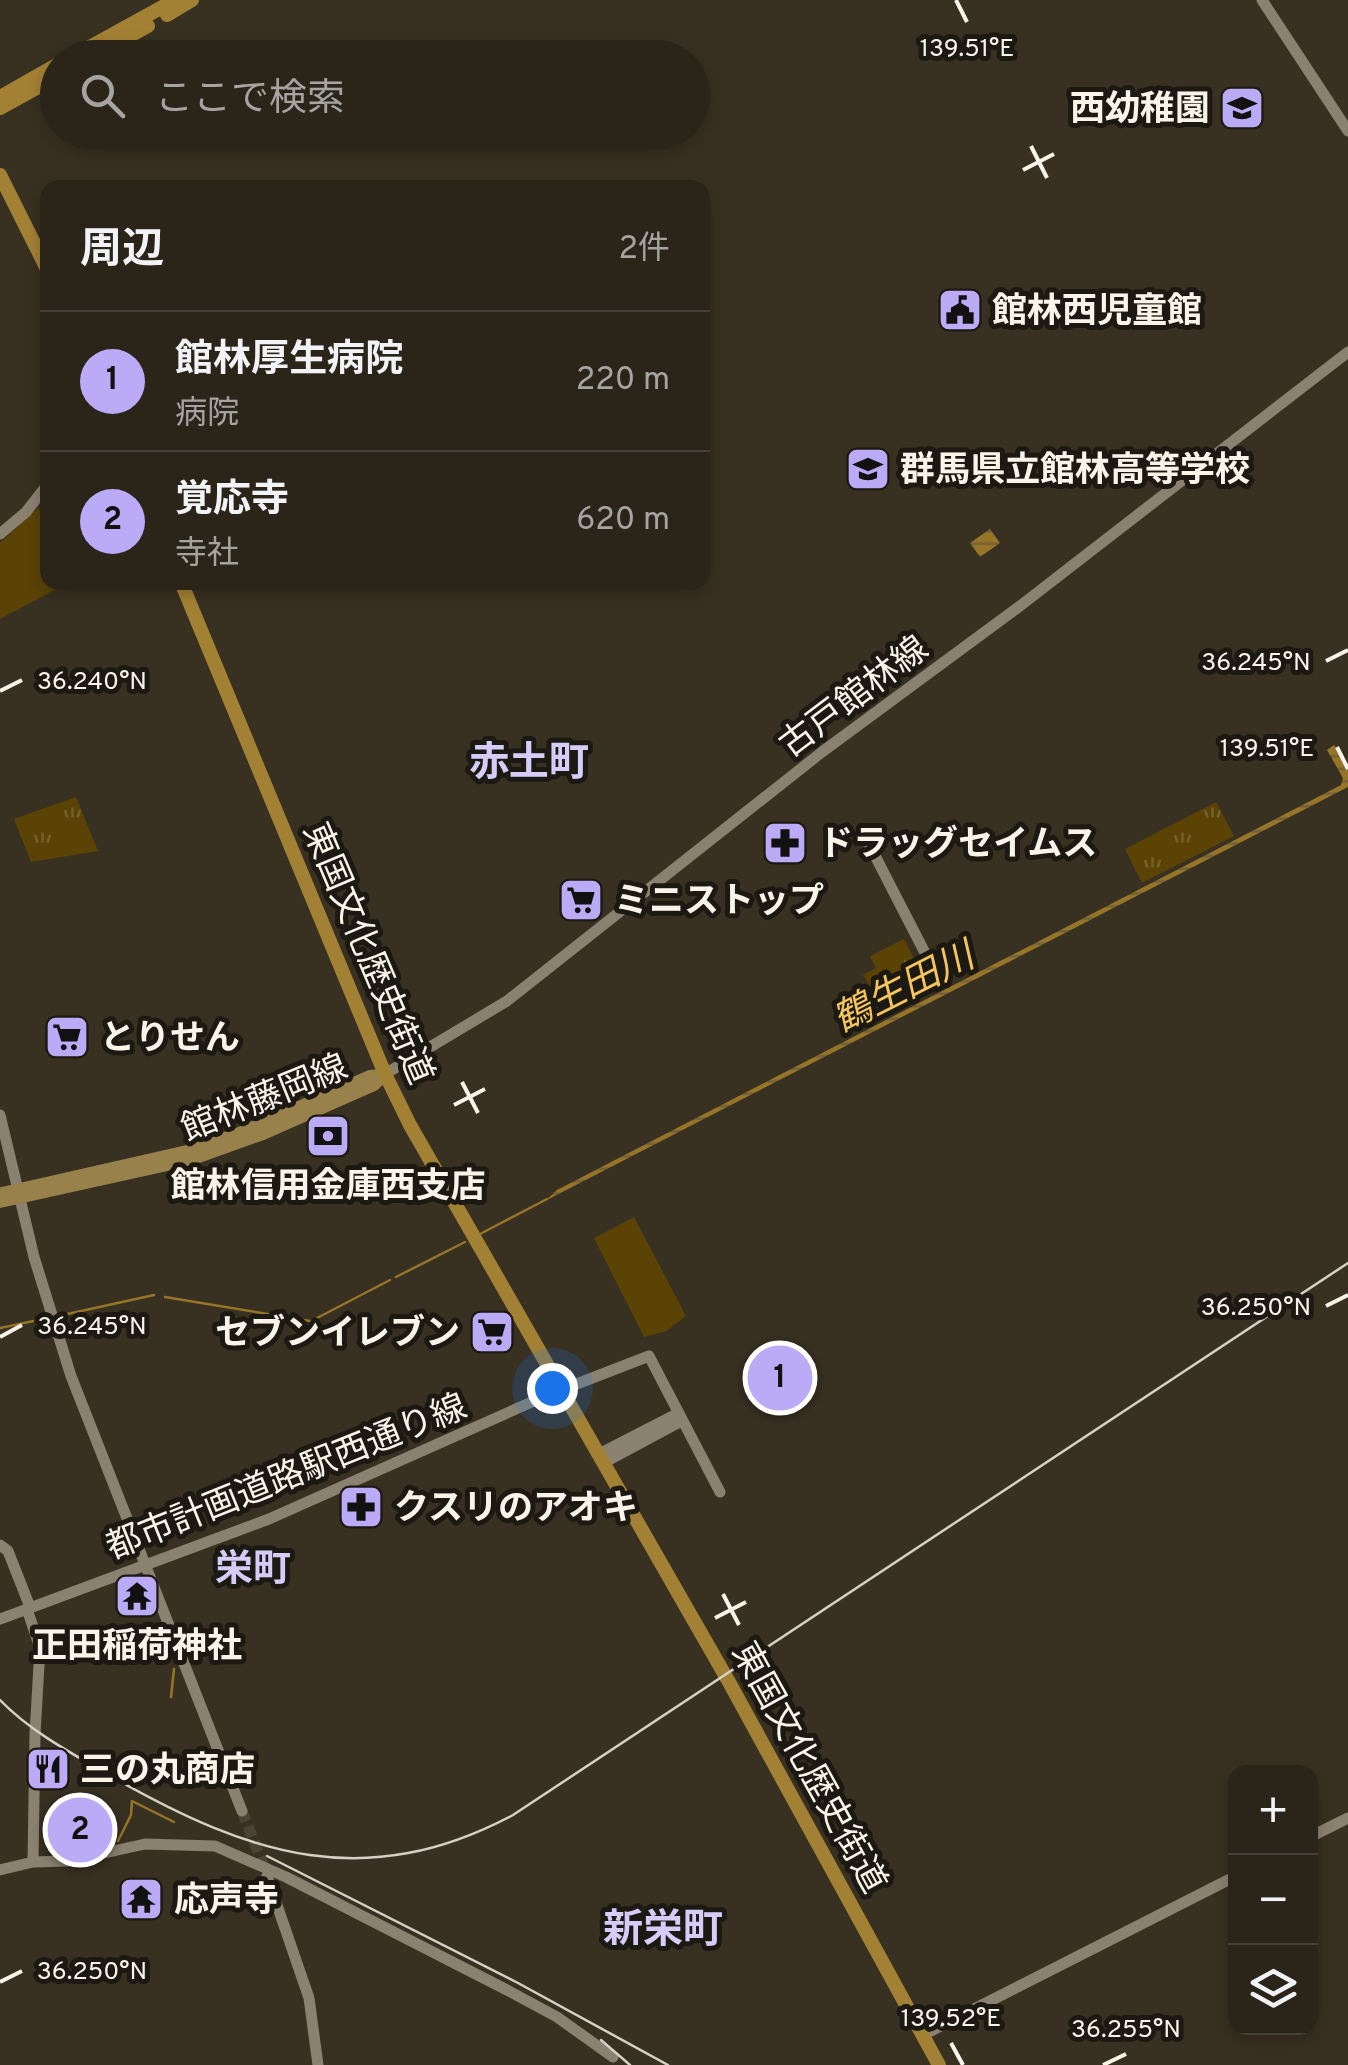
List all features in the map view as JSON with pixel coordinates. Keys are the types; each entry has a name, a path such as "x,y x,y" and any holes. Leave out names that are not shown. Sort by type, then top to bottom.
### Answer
{"highway":[{"path":"103,40 175,0"},
{"path":"122,40 192,0"},
{"path":"0,97 40,74"},
{"path":"0,108 40,86"},
{"path":"0,175 40,254"},
{"name":"東国文化歴史街道","path":"184,590 385,1074 430,1165 674,1585 939,2065"}],"main road":[{"name":"館林藤岡線","path":"0,1202 188,1151 252,1128 370,1076 385,1074"},
{"name":"館林藤岡線","path":"0,1194 19,1194"}],"street":[{"path":"1281,0 1264,4 1348,131"},
{"name":"古戸館林線","path":"385,1074 507,1001 693,851 1020,606 1348,352"},
{"path":"0,534 40,494"},
{"path":"870,846 940,982"},
{"path":"0,1114 37,1270 70,1376 242,1810"},
{"name":"都市計画道路駅西通り線","path":"0,1619 312,1502 560,1390 649,1356 681,1417"},
{"path":"600,1459 609,1460 678,1423 681,1417"},
{"path":"681,1417 720,1492"},
{"path":"0,1546 8,1550 40,1648 33,1862"},
{"path":"1318,1834 1348,1818"},
{"path":"0,1870 33,1862 68,1861 145,1844 215,1846 286,1877 507,1990 558,2018 613,2058"},
{"path":"267,1876 309,1998 318,2065"},
{"path":"923,2035 1228,1880"}],"green space":[{"path":"38,508 40,590 55,590 0,619 0,543"},
{"path":"76,797 98,851 31,862 14,819"},
{"path":"1216,802 1234,836 1142,883 1125,849"},
{"path":"904,939 920,970 918,975 877,997 863,975 876,968 870,956"},
{"path":"634,1217 686,1316 666,1331 644,1337 594,1238"}],"shaded area":[{"path":"990,529 1000,543 980,557 970,543"},
{"path":"1334,745 1348,764 1348,787 545,1201 557,1190 1341,785 1343,778 1327,750"}],"waterway":[{"name":"鶴生田川","path":"480,1234 547,1199"},
{"name":"鶴生田川","path":"396,1277 465,1242"},
{"name":"鶴生田川","path":"317,1318 390,1280"},
{"name":"鶴生田川","path":"63,1315 154,1295"},
{"name":"鶴生田川","path":"165,1297 310,1321"},
{"name":"鶴生田川","path":"0,1328 43,1319"},
{"path":"171,1697 174,1669"},
{"path":"118,1841 131,1815 132,1801 174,1822"}],"tunnel":[{"path":"242,1811 266,1872"}],"railway":[{"path":"0,1700 40,1733 114,1778 213,1828 262,1845 310,1855 358,1858 408,1853 459,1839 513,1815 1348,1263"},
{"path":"267,1856 518,1983 668,2065"},
{"path":"601,2040 630,2065"}],"place":[{"name":"西幼稚園","path":"1242,108"},
{"name":"館林西児童館","path":"960,310"},
{"name":"群馬県立館林高等学校","path":"868,469"},
{"name":"ドラッグセイムス","path":"785,843"},
{"name":"ミニストップ","path":"581,900"},
{"name":"とりせん","path":"67,1037"},
{"name":"館林信用金庫西支店","path":"328,1136"},
{"name":"セブンイレブン","path":"492,1332"},
{"name":"館林厚生病院","path":"780,1378"},
{"name":"クスリのアオキ","path":"361,1507"},
{"name":"正田稲荷神社","path":"137,1596"},
{"name":"三の丸商店","path":"48,1769"},
{"name":"覚応寺","path":"80,1830"},
{"name":"応声寺","path":"141,1899"}],"district":[{"name":"赤土町","path":"529,761"},
{"name":"栄町","path":"253,1568"},
{"name":"新栄町","path":"663,1928"}]}
